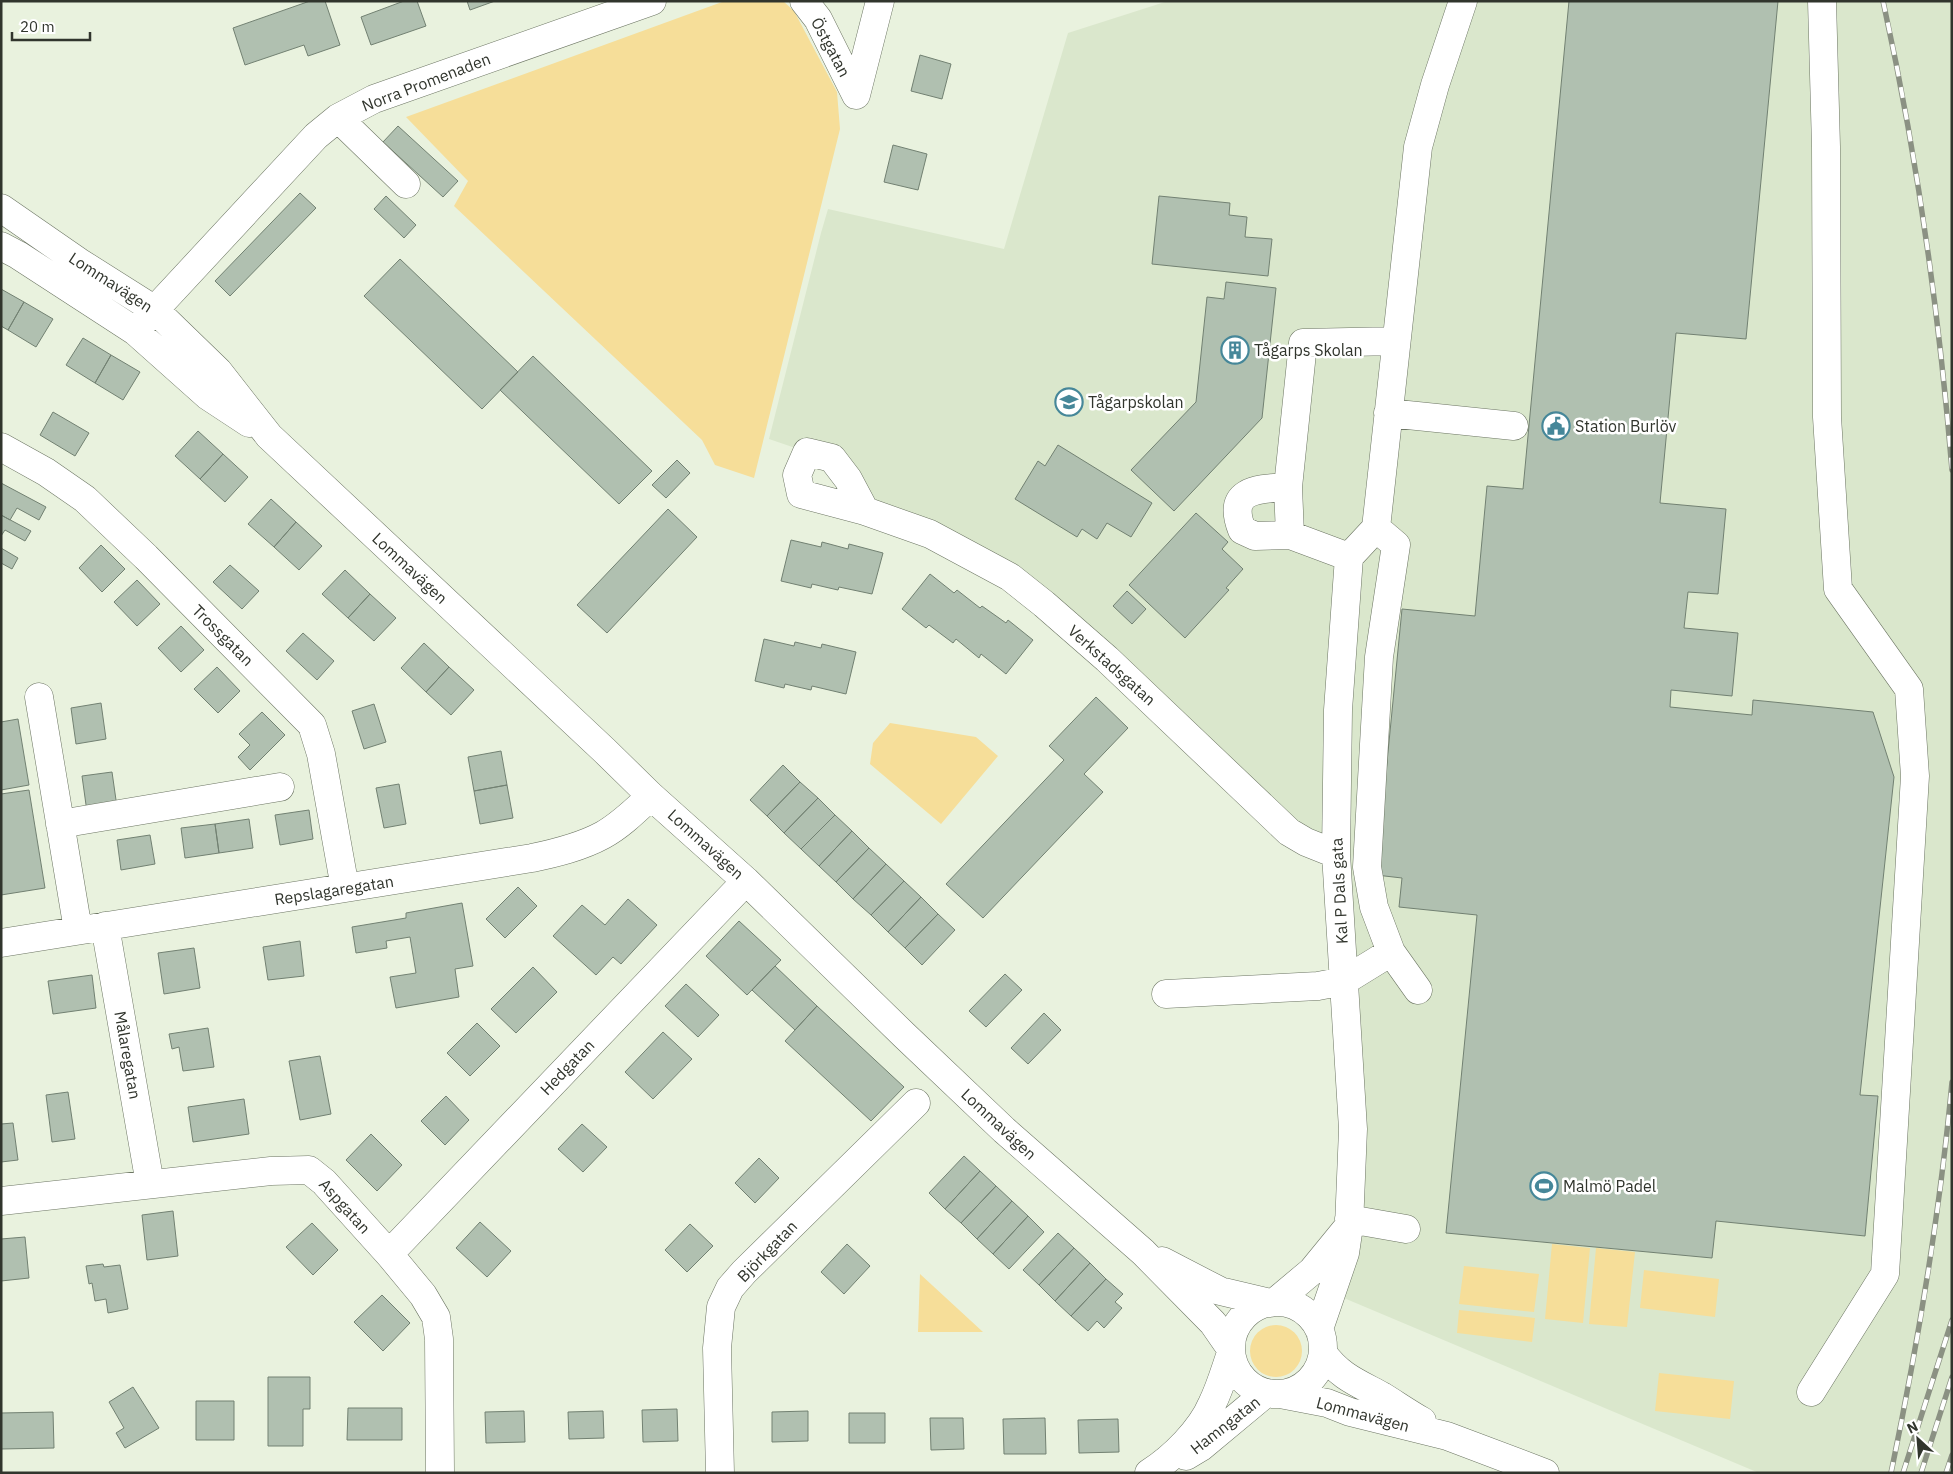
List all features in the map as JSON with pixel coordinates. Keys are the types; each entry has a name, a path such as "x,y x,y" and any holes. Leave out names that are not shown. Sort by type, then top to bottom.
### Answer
{"street":[{"name":"Norra Promenaden","path":"135,331 316,136 338,118 374,99 652,1"},
{"name":"Östgatan","path":"804,1 818,19 856,95 880,1"},
{"path":"1288,487 1260,489 1245,495 1238,502 1236,511 1242,530 1254,536 1290,535 1349,556 1376,528 1418,146 1435,85 1463,1"},
{"path":"1811,1392 1885,1274 1915,776 1909,689 1838,589 1826,417 1826,156 1822,1"},
{"path":"338,118 406,184"},
{"name":"Lommavägen","path":"1,208 79,262 154,310 218,371 269,436 651,796 746,880 1004,1130 1143,1252 1213,1323 1231,1351 1234,1365 1240,1376 1249,1385 1273,1394 1327,1403 1350,1412 1446,1436 1545,1473"},
{"name":"Lommavägen","path":"1,246 18,255 135,331 208,396 269,436"},
{"path":"1290,535 1288,487 1303,343 1396,341"},
{"path":"1388,413 1514,426"},
{"name":"Trossgatan","path":"1,447 46,472 85,499 146,557 312,724 321,754 344,888"},
{"name":"Verkstadsgatan","path":"865,511 930,534 1010,577 1108,659 1289,832 1306,842 1336,854"},
{"path":"1376,528 1396,545 1379,657 1367,867 1374,907 1391,952 1418,990"},
{"name":"Kal P Dals gata","path":"1321,1341 1344,1253 1349,1223 1353,1129 1336,854 1338,710 1349,556"},
{"path":"39,697 78,930"},
{"path":"60,824 280,787"},
{"name":"Repslagaregatan","path":"1,943 532,858 567,850 602,835 631,815 651,796"},
{"name":"Hedgatan","path":"388,1254 746,880"},
{"name":"Målaregatan","path":"105,926 150,1184"},
{"path":"1166,994 1318,986 1344,982 1391,952"},
{"name":"Björkgatan","path":"720,1473 716,1348 721,1307 730,1288 744,1272 916,1104"},
{"name":"Aspgatan","path":"1,1200 290,1169 309,1170 324,1182 423,1294 436,1317 439,1339 440,1473"},
{"path":"1231,1351 1233,1335 1244,1316 1256,1307 1272,1302 1312,1271 1349,1223 1406,1229"},
{"name":"Lommavägen","path":"1143,1252 1220,1291 1272,1302 1287,1303 1299,1307 1309,1314 1336,1369 1348,1379 1446,1436"},
{"name":"Lommavägen","path":"1273,1394 1296,1391 1309,1382 1318,1369 1321,1341"},
{"name":"Hamngatan","path":"1153,1470 1183,1446 1212,1405 1231,1351"},
{"name":"Hamngatan","path":"1153,1470 1185,1457 1201,1447 1273,1394"}],"shaded area":[{"path":"783,1 794,11 837,92 840,129 754,478 715,465 702,440 454,206 468,181 406,117 722,2"},
{"path":"1168,1 1952,1 1952,1473 1759,1473 1332,1293 1345,1253 1336,854 1044,604 907,525 807,452 769,439 828,209 1004,249 1068,33"},
{"path":"890,723 976,737 998,756 941,824 870,764 873,743"},
{"path":"1552,1244 1590,1248 1583,1323 1545,1319"},
{"path":"1596,1248 1635,1252 1627,1327 1589,1324"},
{"path":"1464,1266 1539,1274 1534,1312 1459,1304"},
{"path":"1644,1270 1719,1279 1715,1317 1640,1308"},
{"path":"920,1274 983,1332 918,1332"},
{"path":"1459,1310 1535,1318 1532,1342 1457,1333"},
{"path":"1276,1325 1290,1329 1298,1337 1302,1351 1298,1365 1290,1373 1276,1377 1262,1373 1254,1365 1250,1351 1254,1337 1262,1329"},
{"path":"1659,1373 1734,1381 1730,1419 1655,1411"}],"building":[{"path":"310,1 325,1 340,45 308,56 304,45 245,65 233,28"},
{"path":"404,1 417,1 426,26 371,45 361,17"},
{"path":"467,1 495,1 470,10"},
{"path":"1569,1 1778,1 1746,339 1676,333 1660,503 1726,509 1718,594 1688,592 1684,628 1738,633 1732,696 1671,690 1670,707 1752,715 1753,700 1873,712 1894,777 1860,1095 1878,1096 1865,1236 1716,1221 1712,1258 1446,1233 1477,915 1399,907 1402,878 1376,875 1402,609 1475,616 1487,486 1523,489"},
{"path":"920,55 951,64 942,99 911,91"},
{"path":"398,126 458,181 443,197 383,142"},
{"path":"893,145 927,154 918,190 884,182"},
{"path":"300,193 316,208 230,296 215,281"},
{"path":"386,196 416,225 404,238 374,209"},
{"path":"1159,196 1230,203 1229,215 1247,217 1245,237 1272,239 1268,276 1152,264"},
{"path":"400,259 518,372 482,409 364,296"},
{"name":"Tågarps Skolan","path":"1226,282 1276,288 1262,418 1174,511 1131,470 1196,402 1207,297 1224,299"},
{"path":"1,289 24,302 8,330 1,326"},
{"path":"24,302 53,319 36,347 8,330"},
{"path":"83,338 111,355 95,383 66,365"},
{"path":"111,355 140,372 123,400 95,383"},
{"path":"533,356 652,471 619,504 500,390"},
{"path":"53,412 89,433 75,456 40,435"},
{"path":"198,431 223,454 200,479 175,456"},
{"path":"1058,445 1152,503 1131,537 1107,523 1097,539 1082,529 1077,537 1015,499 1038,461 1045,466"},
{"path":"223,454 248,477 225,502 200,479"},
{"path":"677,460 690,473 666,498 652,485"},
{"path":"1,483 46,507 39,520 17,508 10,520 1,515"},
{"path":"271,499 296,522 274,547 248,524"},
{"path":"668,509 697,537 607,633 577,605"},
{"path":"1196,513 1228,542 1222,549 1243,569 1226,588 1229,590 1185,638 1129,585"},
{"path":"1,515 31,531 25,541 5,530 1,536"},
{"path":"296,522 322,546 299,570 274,547"},
{"path":"791,540 821,547 822,542 848,549 849,544 883,553 872,594 839,587 838,590 812,584 811,588 781,581"},
{"path":"101,545 125,569 102,592 79,568"},
{"path":"1,548 18,558 12,569 1,563"},
{"path":"230,565 259,591 242,609 213,582"},
{"path":"345,570 370,594 348,618 322,594"},
{"path":"930,574 954,593 957,590 980,608 982,606 1006,623 1008,620 1033,640 1006,674 981,654 979,658 956,639 953,643 929,625 926,628 902,609"},
{"path":"137,580 160,604 137,626 114,602"},
{"path":"1127,591 1146,609 1132,624 1113,606"},
{"path":"370,594 396,618 374,641 348,618"},
{"path":"181,626 204,650 181,672 158,648"},
{"path":"303,633 334,661 317,680 286,651"},
{"path":"764,639 794,646 795,642 821,648 822,644 856,652 846,694 812,686 811,690 785,684 784,688 755,681"},
{"path":"424,643 449,667 426,692 401,668"},
{"path":"217,667 240,691 218,713 194,689"},
{"path":"449,667 474,690 451,715 426,692"},
{"path":"1096,697 1128,728 1084,774 1103,792 983,918 946,884 1064,760 1049,746"},
{"path":"101,703 106,739 76,744 71,708"},
{"path":"374,704 386,742 364,749 352,711"},
{"path":"262,712 285,735 250,770 238,757 250,745 239,734"},
{"path":"18,719 29,785 1,790 1,722"},
{"path":"501,751 507,785 474,791 468,757"},
{"path":"783,765 800,782 767,816 750,800"},
{"path":"112,772 117,807 87,812 82,776"},
{"path":"800,782 818,798 784,833 767,816"},
{"path":"399,784 406,824 384,828 376,788"},
{"path":"507,785 513,818 480,824 474,791"},
{"path":"29,790 45,888 1,895 1,794"},
{"path":"818,798 835,815 801,849 784,833"},
{"path":"309,810 313,839 280,845 275,815"},
{"path":"835,815 852,831 819,866 801,849"},
{"path":"249,819 253,848 219,853 215,824"},
{"path":"215,824 219,853 185,858 181,828"},
{"path":"852,831 869,848 836,882 819,866"},
{"path":"150,835 155,864 121,870 117,840"},
{"path":"869,848 886,864 853,899 836,882"},
{"path":"886,864 904,881 871,915 853,899"},
{"path":"904,881 921,897 888,932 871,915"},
{"path":"518,887 537,906 505,938 486,919"},
{"path":"921,897 938,914 905,948 888,932"},
{"path":"628,899 657,925 621,964 613,957 596,975 553,936 582,905 605,925"},
{"path":"462,903 473,966 455,969 459,997 396,1008 390,977 416,973 410,937 386,941 387,948 356,953 352,927 406,918 406,913"},
{"path":"938,914 955,930 922,965 905,948"},
{"path":"739,921 781,960 747,995 706,956"},
{"path":"300,941 304,976 268,980 263,947"},
{"path":"194,948 200,988 164,994 158,953"},
{"path":"775,966 817,1006 795,1030 752,990"},
{"path":"533,967 557,992 516,1033 491,1009"},
{"path":"1005,974 1022,990 986,1027 969,1011"},
{"path":"92,975 96,1008 53,1014 48,981"},
{"path":"686,984 719,1015 698,1037 665,1006"},
{"path":"817,1006 904,1087 871,1121 785,1041"},
{"path":"1044,1013 1061,1030 1028,1064 1011,1048"},
{"path":"477,1023 500,1046 470,1076 447,1053"},
{"path":"208,1028 214,1067 183,1071 179,1047 172,1049 169,1034"},
{"path":"663,1032 692,1059 653,1099 625,1072"},
{"path":"320,1056 331,1114 300,1120 289,1061"},
{"path":"68,1092 75,1139 52,1142 46,1095"},
{"path":"446,1096 469,1120 445,1145 421,1121"},
{"path":"244,1099 249,1134 193,1142 188,1107"},
{"path":"13,1123 18,1160 1,1162 1,1124"},
{"path":"582,1124 607,1147 583,1172 558,1149"},
{"path":"371,1134 402,1165 377,1191 346,1160"},
{"path":"964,1156 980,1171 945,1209 929,1193"},
{"path":"759,1158 779,1178 755,1203 735,1183"},
{"path":"980,1171 996,1186 961,1223 945,1209"},
{"path":"996,1186 1012,1201 977,1239 961,1223"},
{"path":"1012,1201 1028,1216 993,1254 977,1239"},
{"path":"173,1211 178,1256 147,1260 142,1215"},
{"path":"1028,1216 1044,1232 1009,1269 993,1254"},
{"path":"480,1222 511,1251 487,1277 456,1248"},
{"path":"312,1223 338,1250 313,1275 286,1247"},
{"path":"690,1224 713,1246 687,1272 665,1250"},
{"path":"1058,1233 1074,1248 1039,1285 1023,1270"},
{"path":"25,1237 29,1278 1,1281 1,1239"},
{"path":"847,1244 870,1266 844,1294 821,1272"},
{"path":"1074,1248 1090,1263 1055,1301 1039,1285"},
{"path":"1090,1263 1106,1279 1071,1316 1055,1301"},
{"path":"103,1264 104,1267 120,1265 128,1309 108,1313 106,1299 95,1301 92,1283 89,1284 86,1266"},
{"path":"1106,1279 1123,1294 1115,1302 1122,1308 1104,1328 1097,1321 1088,1331 1071,1316"},
{"path":"382,1295 410,1323 383,1351 354,1322"},
{"path":"268,1377 310,1377 310,1409 303,1409 303,1446 268,1446"},
{"path":"133,1387 159,1428 125,1448 116,1433 124,1428 109,1402"},
{"path":"196,1401 234,1401 234,1440 196,1440"},
{"path":"348,1408 402,1408 402,1440 347,1440"},
{"path":"677,1409 678,1441 643,1442 642,1410"},
{"path":"524,1411 525,1442 486,1443 485,1412"},
{"path":"603,1411 604,1438 569,1439 568,1412"},
{"path":"808,1411 808,1441 772,1442 772,1412"},
{"path":"53,1412 54,1448 1,1449 1,1413"},
{"path":"849,1413 885,1413 885,1443 849,1443"},
{"path":"930,1418 963,1418 964,1449 931,1450"},
{"path":"1045,1418 1046,1454 1004,1454 1003,1419"},
{"path":"1118,1419 1119,1452 1079,1453 1078,1420"}],"railway":[{"path":"1883,1 1906,117 1925,234 1941,352 1952,470"},
{"path":"1891,1473 1935,1229 1952,1082"},
{"path":"1903,1473 1952,1320"},
{"path":"1921,1473 1952,1377"},
{"path":"1946,1473 1952,1455"}],"place":[{"name":"Tågarps Skolan","path":"1235,350"},
{"name":"Tågarpskolan","path":"1069,402"},
{"name":"Station Burlöv","path":"1556,426"},
{"name":"Malmö Padel","path":"1544,1186"}]}
